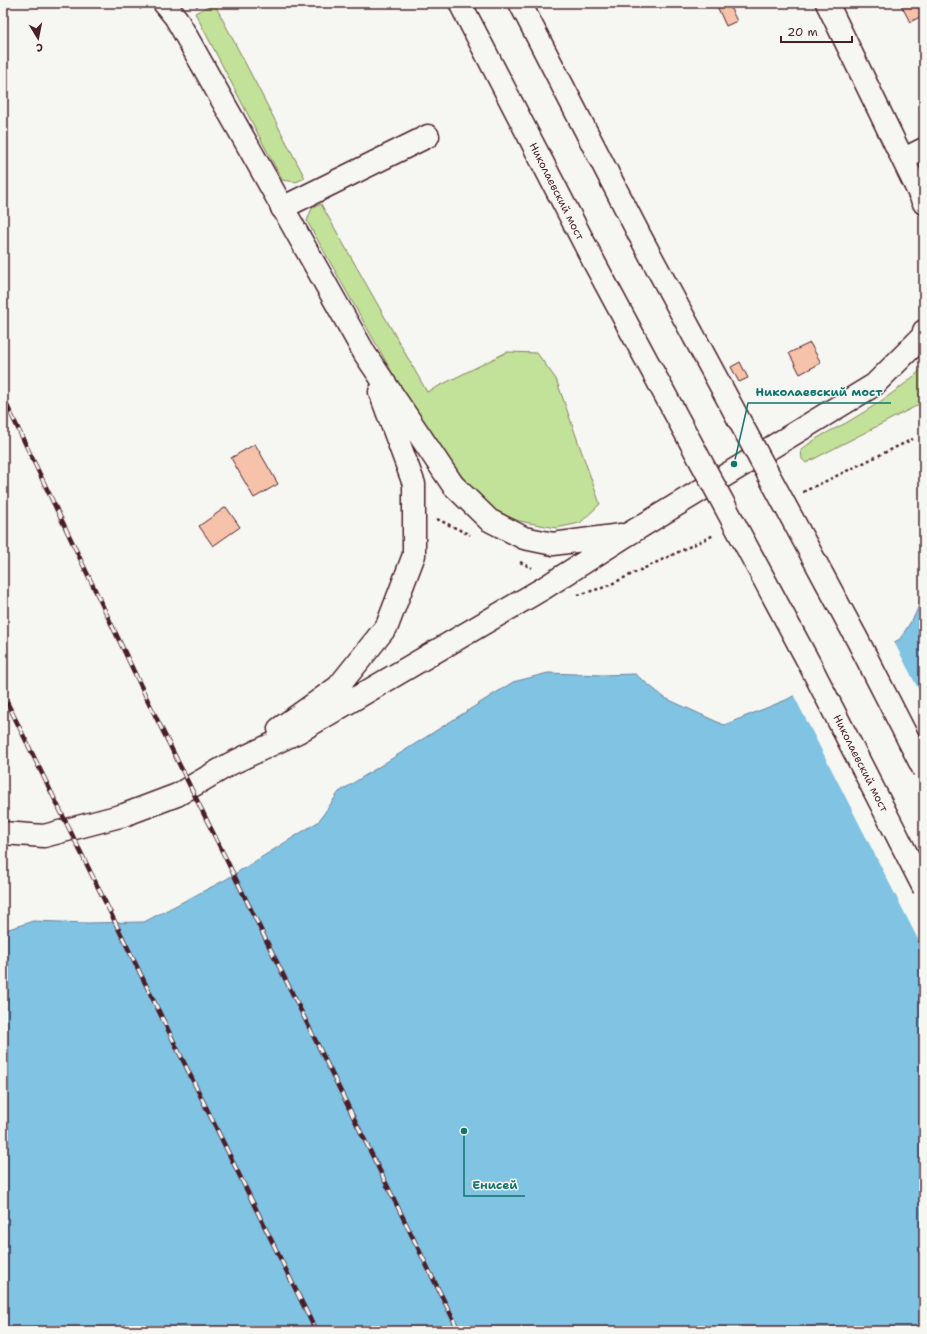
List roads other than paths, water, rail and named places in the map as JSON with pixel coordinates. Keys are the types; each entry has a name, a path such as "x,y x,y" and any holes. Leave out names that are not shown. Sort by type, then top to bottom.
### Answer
{"main road":[{"path":"164,3 176,18 365,354 453,485 489,520 524,538 553,544 627,535"},
{"name":"Николаевский мост","path":"460,3 595,264 809,663 924,888"},
{"path":"520,3 641,238 856,639 924,770"},
{"path":"827,3 924,202"},
{"path":"282,208 428,136"},
{"path":"904,159 924,150"},
{"path":"3,833 44,836 124,815 177,795 230,764 298,732 544,588 627,535 874,385 923,336 924,331"},
{"path":"230,764 338,686 387,626 414,555 414,484 365,354"}],"water":[{"path":"924,593 924,1331 3,1331 3,931 33,921 87,923 144,922 225,880 318,822 339,792 513,682 548,673 602,675 635,674 665,698 724,725 786,700 900,639 915,615"}],"railway":[{"path":"3,397 149,703 459,1331"},
{"path":"3,694 316,1331"}],"place":[{"name":"Николаевский мост","path":"734,464"},
{"name":"Енисей","path":"464,1131"}]}
